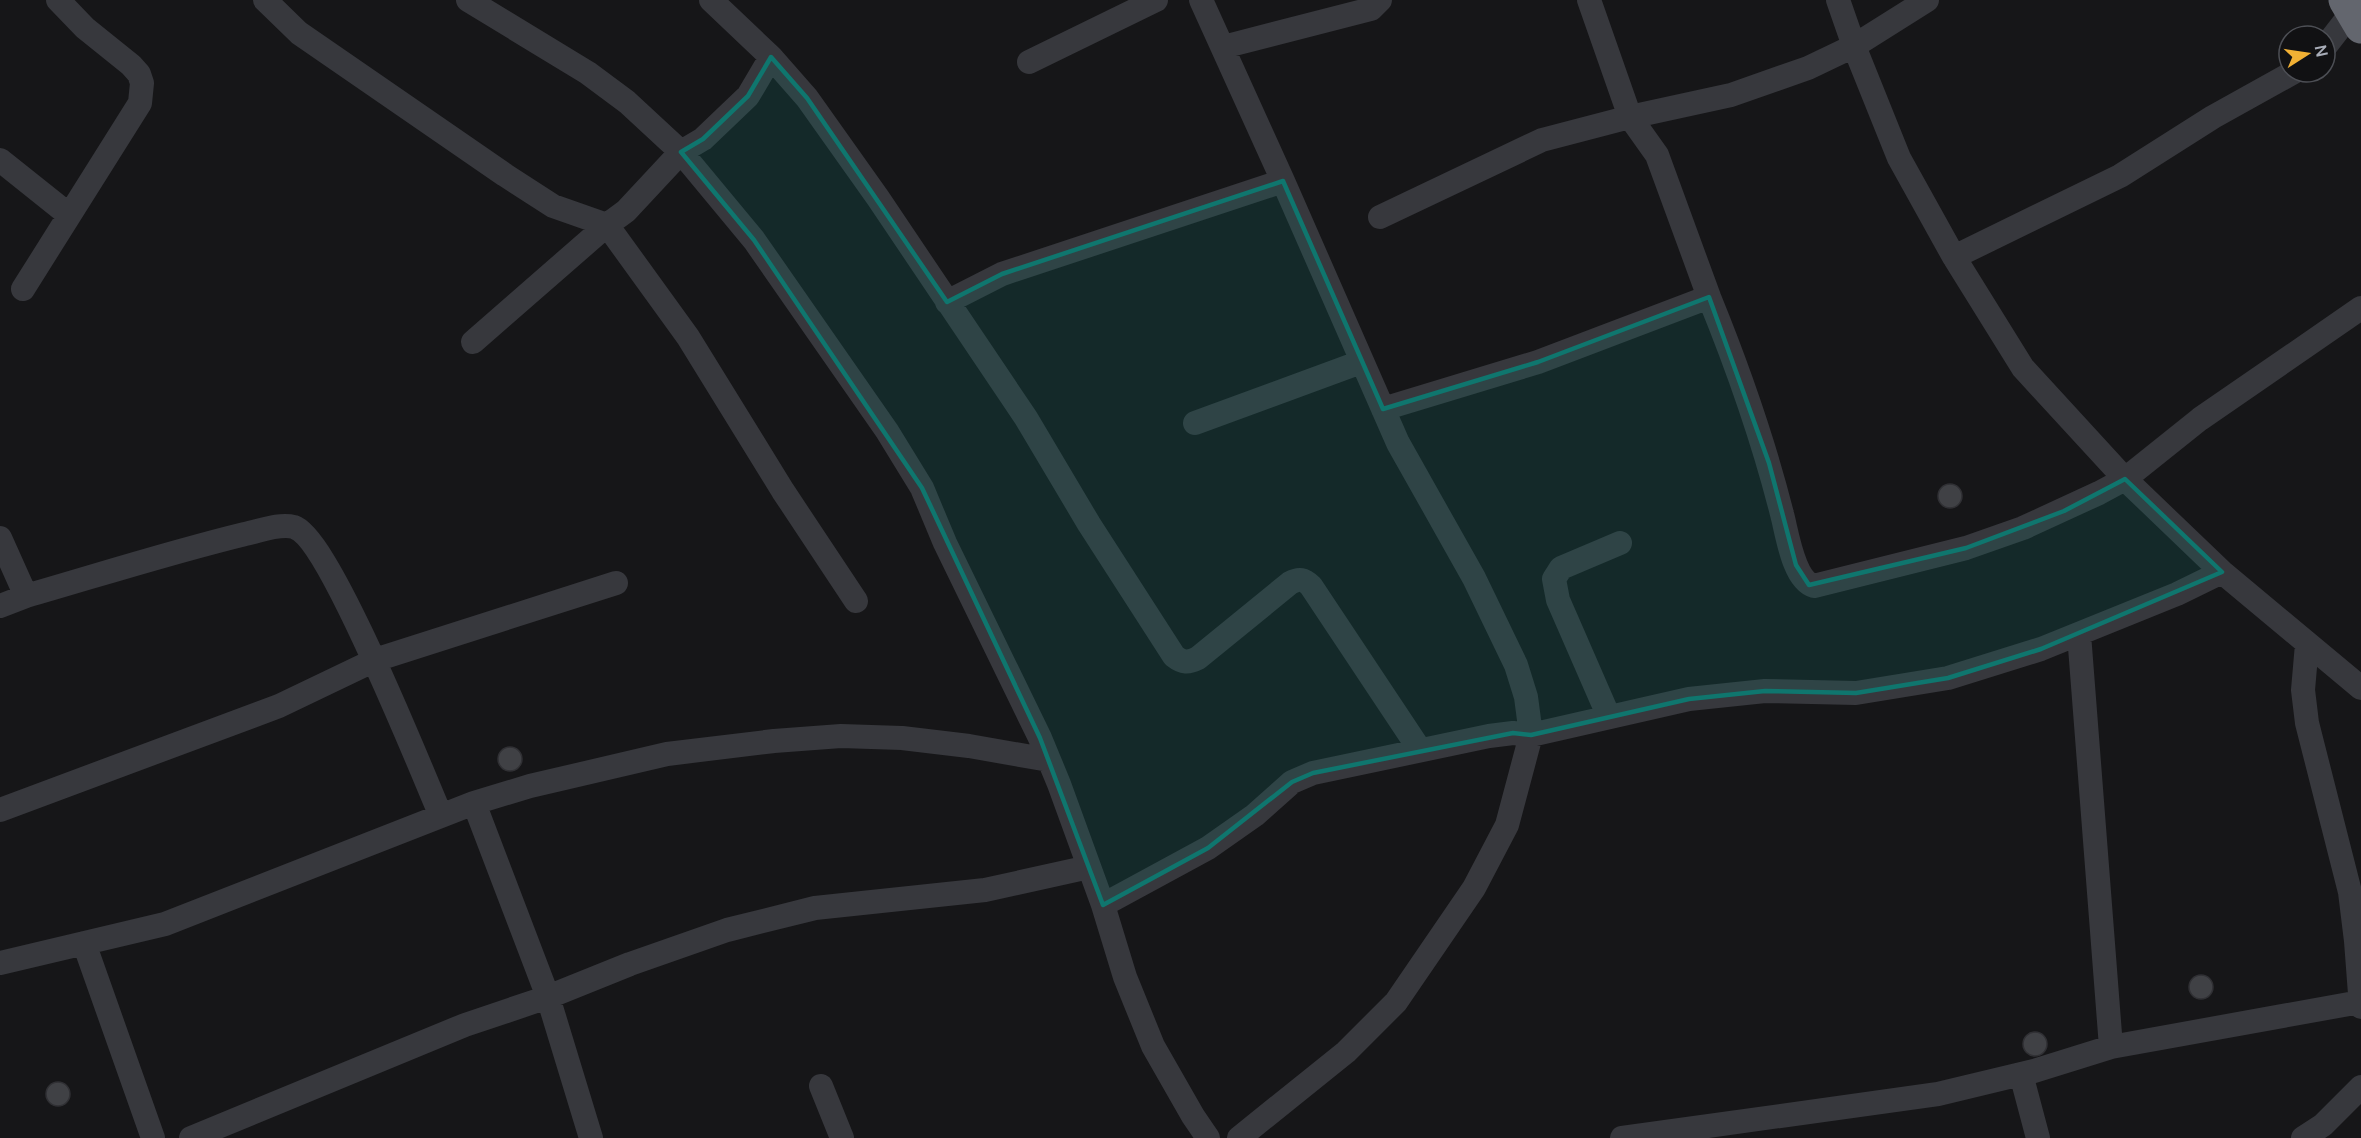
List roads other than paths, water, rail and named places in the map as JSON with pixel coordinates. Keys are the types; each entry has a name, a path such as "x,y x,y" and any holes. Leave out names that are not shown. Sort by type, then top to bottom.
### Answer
{"street":[{"path":"23,289 140,103 142,91 139,74 131,65 85,28 58,0"},
{"path":"265,0 299,33 505,175 553,206 607,225 688,337 783,490 856,601"},
{"path":"468,0 588,73 627,102 681,152 754,240 887,431 922,488 945,543 1049,760 1103,905 1125,977 1153,1046 1208,1138"},
{"path":"711,0 771,57 807,98 878,198 1026,418 1089,524 1174,656 1186,662 1198,658 1290,583 1299,579 1304,580 1311,586 1420,750"},
{"path":"1029,62 1156,0"},
{"path":"1201,0 1284,181 1398,443 1474,578 1516,665 1526,697 1531,735 1507,825 1474,888 1408,986 1396,1002 1346,1052 1239,1138"},
{"path":"1223,47 1371,9 1380,0"},
{"path":"1589,0 1630,117 1658,155 1709,297 1741,376 1766,452 1796,565 1809,585 1819,586 1966,548 2064,511 2125,478 2200,419 2361,308"},
{"path":"1838,0 1899,158 1954,257 2023,368 2125,478 2222,572 2361,688"},
{"path":"1380,217 1542,140 1630,117 1731,95 1808,68 1854,46 1927,0"},
{"path":"2337,33 2353,13"},
{"path":"473,342 626,211 681,152 703,139 748,96 771,57"},
{"path":"1954,257 2120,177 2213,117 2277,81"},
{"path":"0,160 69,215"},
{"path":"947,302 1002,274 1284,181"},
{"path":"1383,410 1538,362 1709,297"},
{"path":"1195,423 1361,362"},
{"path":"0,606 26,596 222,540 280,526 293,527 302,532 318,551 375,660 441,816"},
{"path":"0,538 26,596"},
{"path":"1609,717 1558,600 1554,579 1555,574 1561,568 1620,543"},
{"path":"1103,905 1208,848 1256,815 1292,782 1313,773 1489,736 1513,733 1531,735 1689,699 1765,691 1856,693 1948,678 2041,649 2177,594 2222,572"},
{"path":"0,810 279,706 375,660 616,583"},
{"path":"2079,634 2111,1047"},
{"path":"1622,1138 1697,1132 1938,1094 2021,1074 2111,1047 2360,1005 2350,892 2307,723 2303,690 2307,644"},
{"path":"0,963 165,924 474,803 530,786 666,754 841,736 902,738 969,746 1049,760"},
{"path":"474,803 548,997 591,1138"},
{"path":"191,1138 465,1025 548,997 630,964 727,930 814,908 985,890 1089,867"},
{"path":"84,943 153,1138"},
{"path":"2021,1074 2038,1138"},
{"path":"822,1086 842,1138"},
{"path":"2303,1138 2323,1125 2361,1087"}]}
